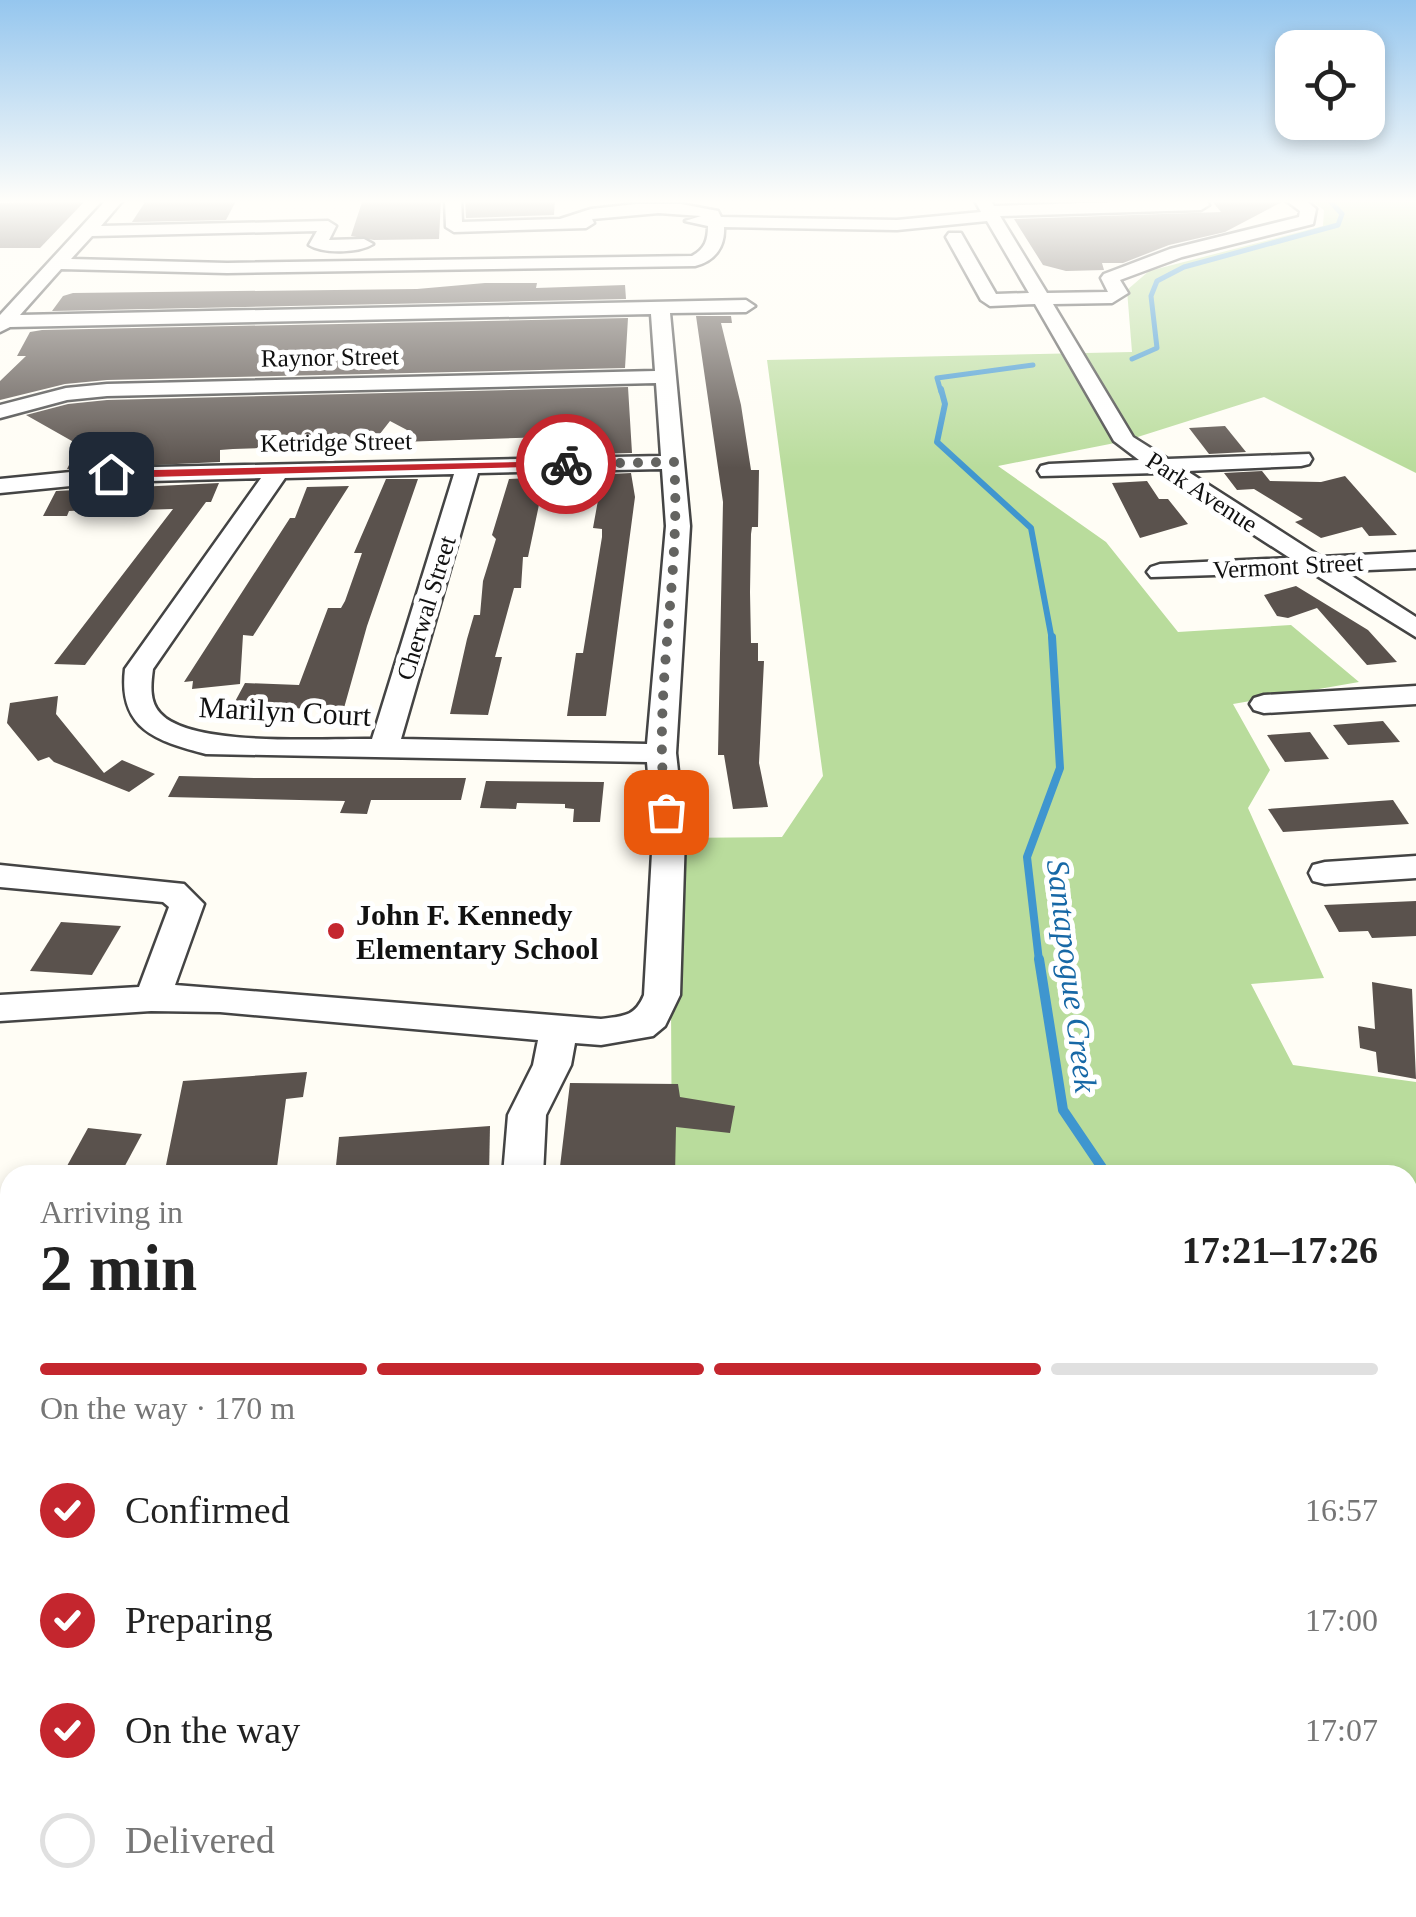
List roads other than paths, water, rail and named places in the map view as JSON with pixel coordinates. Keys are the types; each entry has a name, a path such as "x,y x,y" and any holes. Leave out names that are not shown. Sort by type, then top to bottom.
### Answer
{"street":[{"path":"2,324 33,288"},
{"path":"984,288 990,300 1042,300 1112,298 1119,293 1116,288"},
{"name":"Park Avenue","path":"1035,288 1125,442 1416,629"},
{"path":"2,324 746,306"},
{"path":"0,1008 112,1004 151,998 220,998 600,1032 641,1028 655,1017 662,995 669,835 661,753 678,526 660,308"},
{"name":"Raynor Street","path":"0,412 66,394 107,390 665,377"},
{"path":"1049,471 1301,460"},
{"name":"Ketridge Street","path":"0,486 111,474 674,462"},
{"name":"Cherwal Street","path":"383,750 468,466"},
{"name":"Marilyn Court","path":"278,471 139,669 134,691 141,714 166,732 206,745 661,753"},
{"name":"Vermont Street","path":"1160,572 1416,560"},
{"path":"1264,704 1416,695"},
{"path":"1325,873 1416,867"},
{"path":"0,876 172,892 187,904 166,969 151,998"},
{"path":"524,1165 527,1115 552,1065 558,1028"}],"waterway":[{"name":"Santapogue Creek","path":"1132,359 1157,348 1151,296 1154,288"},
{"name":"Santapogue Creek","path":"941,392 937,378 1033,365"},
{"name":"Santapogue Creek","path":"941,389 945,404 937,442 1031,528 1052,640"},
{"name":"Santapogue Creek","path":"1039,961 1027,857 1060,768 1052,637"},
{"name":"Santapogue Creek","path":"1039,959 1063,1110 1100,1165"}],"place":[{"name":"John F. Kennedy Elementary School","path":"336,931"}]}
